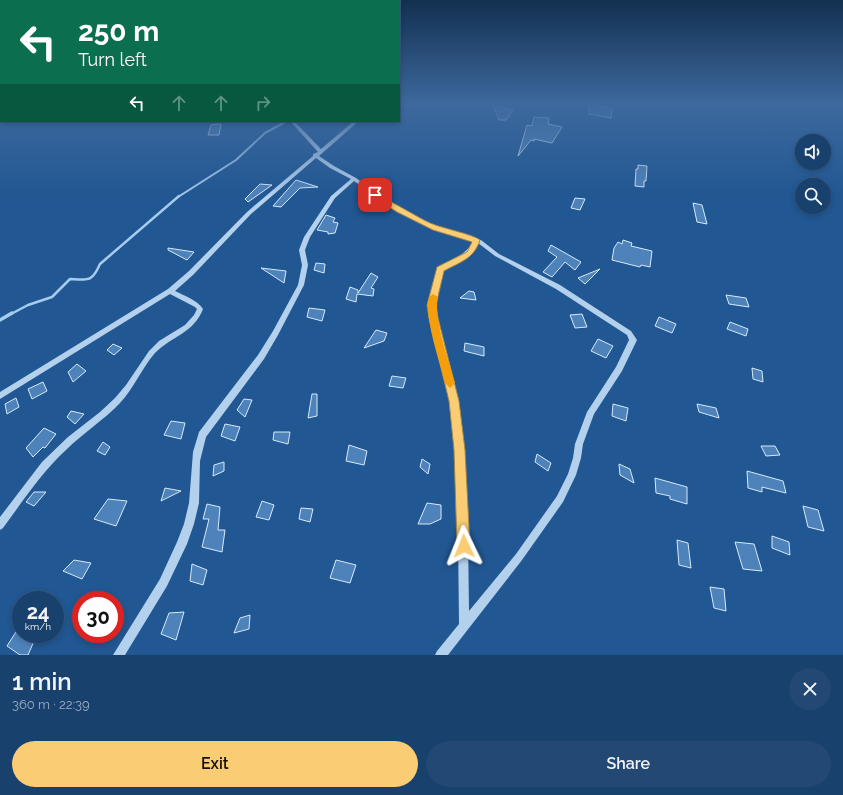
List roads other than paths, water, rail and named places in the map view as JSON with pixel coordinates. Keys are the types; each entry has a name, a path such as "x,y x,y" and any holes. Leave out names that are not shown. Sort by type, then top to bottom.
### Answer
{"street":[{"path":"303,135 317,153 332,167 354,180 385,202 427,225 446,233 476,240 507,261 540,277 578,299 629,333 633,340 619,369 591,412 579,444 572,475 560,499 519,557 464,624 441,655"},
{"path":"0,396 170,291 191,273 249,213 340,135"},
{"path":"118,655 164,581 181,543 194,503 196,481 194,462 197,447 202,435 261,357 276,333 301,285 305,265 302,250 307,237 333,197 354,180"},
{"path":"464,624 463,534 454,401 434,323 432,305 440,269 469,254 473,250 476,240"},
{"path":"0,525 49,461 64,446 94,422 124,393 138,370 155,349 196,319 200,309 197,305 170,291"}],"waterway":[{"path":"178,197 236,160 263,135"},
{"path":"11,314 28,305 52,297 70,279 89,279 92,277 100,264 179,196"},
{"path":"0,320 12,313"}]}
